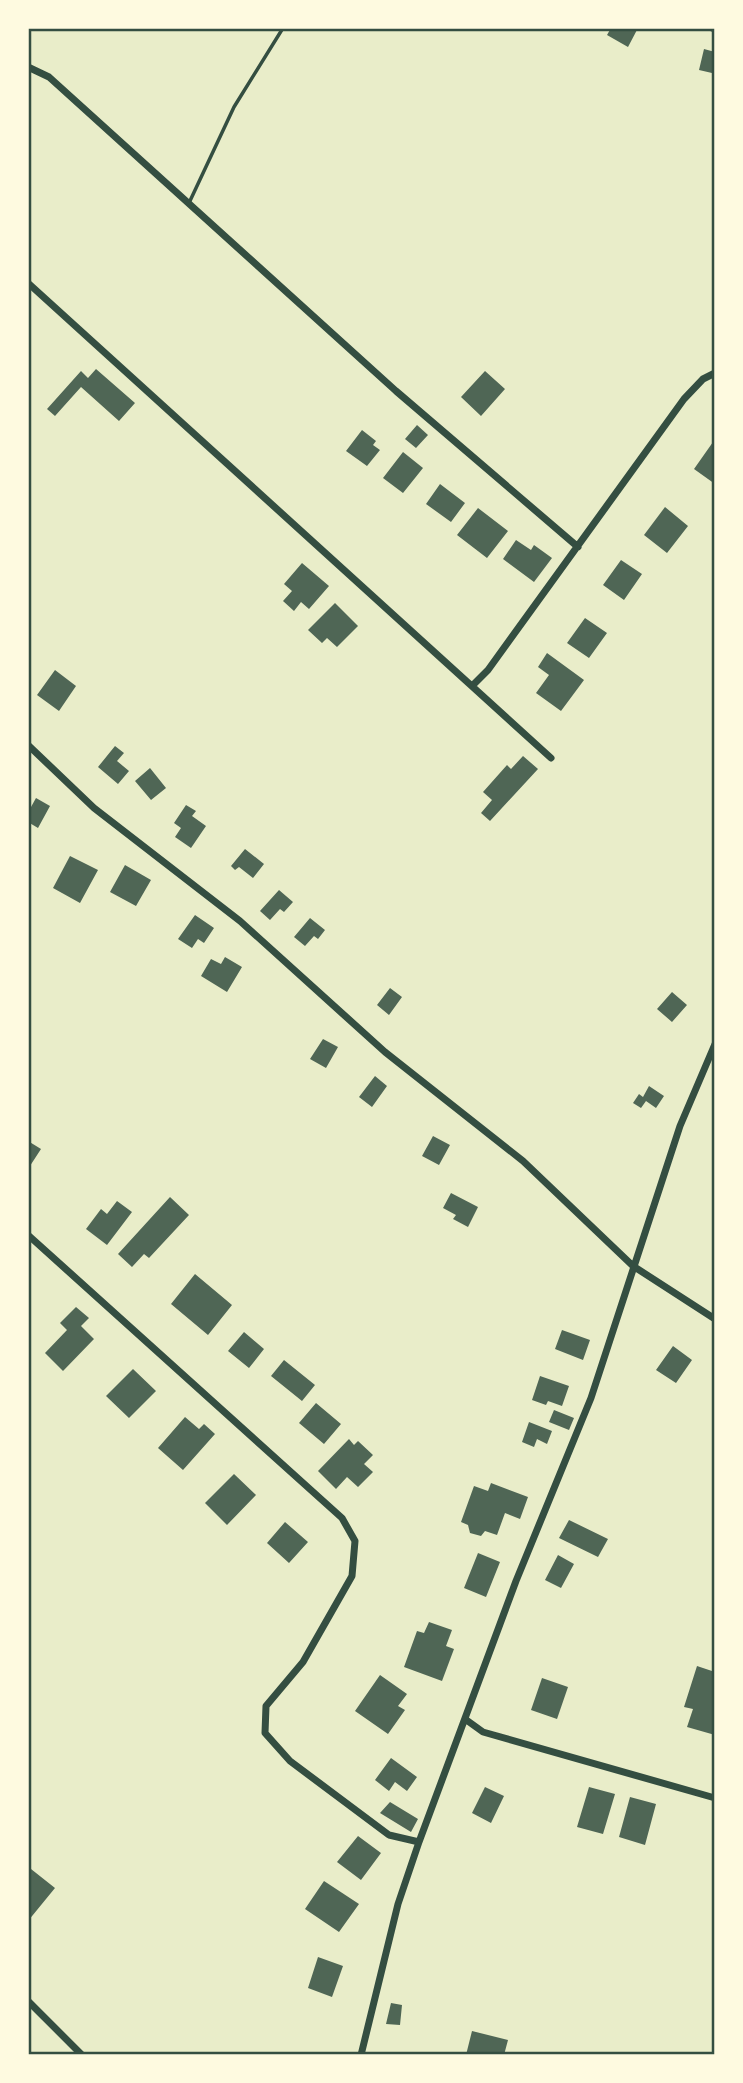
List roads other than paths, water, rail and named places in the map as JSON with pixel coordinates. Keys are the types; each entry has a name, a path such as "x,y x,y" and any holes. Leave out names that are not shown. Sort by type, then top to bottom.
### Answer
{"street":[{"path":"28,67 49,76 396,391 578,547"},
{"path":"28,283 551,758"},
{"path":"473,685 488,670 684,399 703,379 715,373"},
{"path":"28,745 94,808 240,921 385,1052 523,1161 634,1266 715,1319"},
{"path":"363,2054 398,1904 419,1842 516,1581 590,1398 680,1126 715,1044"},
{"path":"28,1235 342,1518 355,1541 352,1576 303,1662 266,1706 265,1733 290,1761 389,1835 419,1842"},
{"path":"465,1719 483,1732 715,1798"},
{"path":"28,2001 82,2055"}],"lane":[{"path":"188,205 234,107 283,28"}]}
